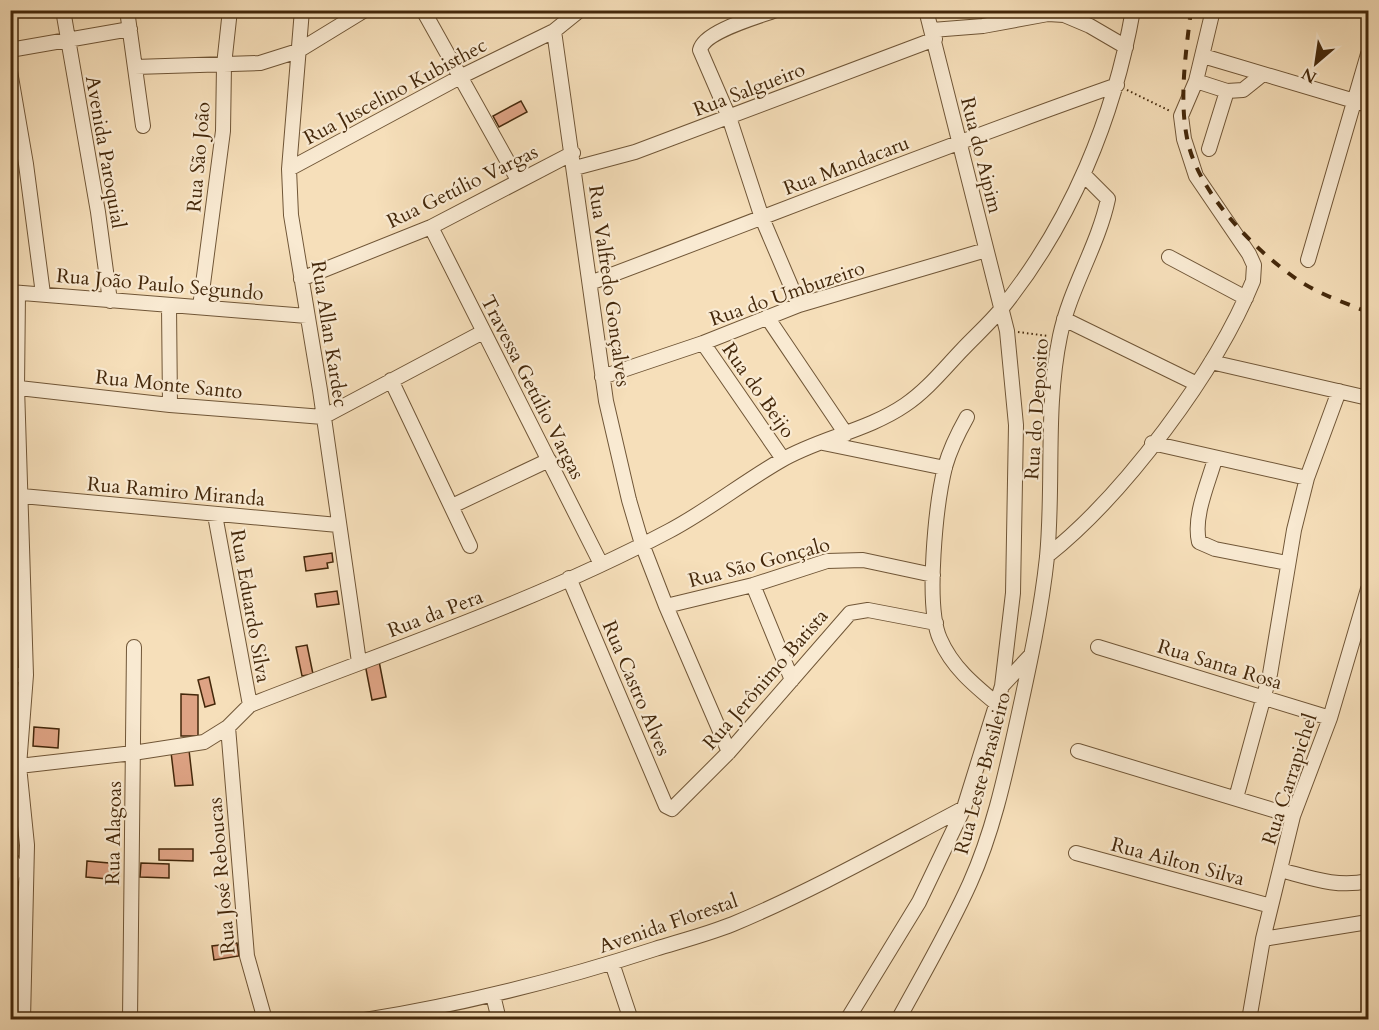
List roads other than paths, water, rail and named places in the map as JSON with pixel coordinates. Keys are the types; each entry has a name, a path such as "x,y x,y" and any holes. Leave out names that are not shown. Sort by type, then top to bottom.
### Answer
{"street":[{"name":"Avenida Paroquial","path":"63,10 92,178 110,301"},
{"path":"127,10 143,126"},
{"name":"Rua São João","path":"201,307 223,131 224,64 230,10"},
{"name":"Rua Allan Kardec","path":"302,10 289,169 291,216 359,662"},
{"path":"135,67 260,63 298,51 365,10"},
{"path":"423,10 462,76 518,180"},
{"path":"776,10 717,33 704,41 700,50 729,117 762,218 799,305"},
{"name":"Rua do Aipim","path":"847,1020 919,903 964,808 1002,686 1013,593 1017,471 1016,425 1007,331 957,141 927,10"},
{"name":"Rua da Pera","path":"20,766 204,742 228,727 250,705 496,611 670,531 783,459 888,415 917,396 1002,308 1053,231 1084,175 1117,85 1133,10"},
{"path":"1047,556 1100,508 1197,384 1246,298 1253,281 1254,265 1245,245 1196,176 1184,139 1180,116 1196,81 1213,10"},
{"name":"Rua Juscelino Kubisthec","path":"289,169 462,76 554,31 577,12"},
{"name":"Rua Salgueiro","path":"575,168 614,160 934,35 1048,14 1064,15 1090,26 1126,47"},
{"path":"10,50 130,29"},
{"name":"Rua Valfredo Gonçalves","path":"554,31 573,153 602,377 611,423 642,544 729,752"},
{"path":"1308,260 1368,54"},
{"path":"1203,56 1368,105"},
{"path":"10,71 43,294"},
{"path":"1196,81 1227,91 1248,88 1263,74"},
{"name":"Rua Mandacaru","path":"590,283 957,141 1117,85"},
{"path":"1209,149 1227,91"},
{"name":"Rua Getúlio Vargas","path":"302,279 431,227 573,153"},
{"name":"Rua do Deposito","path":"1047,556 1052,416 1060,337 1078,275 1105,214 1108,199 1084,175"},
{"name":"Travessa Getúlio Vargas","path":"431,227 601,564"},
{"name":"Rua do Umbuzeiro","path":"602,377 703,343 799,305 986,250"},
{"path":"1168,257 1246,298"},
{"path":"14,293 17,601 26,675 20,766 27,845 23,1020"},
{"name":"Rua João Paulo Segundo","path":"14,293 307,316"},
{"path":"169,306 170,405"},
{"path":"767,317 846,434"},
{"path":"1064,319 1197,384"},
{"path":"323,417 483,332"},
{"name":"Rua do Beijo","path":"703,343 783,459"},
{"path":"1211,362 1368,398"},
{"path":"391,380 470,546"},
{"name":"Rua Monte Santo","path":"14,387 170,405 323,417"},
{"path":"1236,798 1270,674 1287,563 1307,478 1339,392"},
{"path":"967,417 945,468 933,575 936,623 939,638 951,660 964,676 997,704"},
{"path":"822,443 945,468"},
{"path":"1152,443 1307,478"},
{"path":"1215,459 1201,509 1197,534 1199,542 1215,549 1287,563"},
{"path":"452,506 549,460"},
{"name":"Rua Ramiro Miranda","path":"15,495 338,525"},
{"name":"Rua Eduardo Silva","path":"214,514 250,705"},
{"name":"Rua Leste Brasileiro","path":"898,1020 970,884 982,854 993,819 1034,651 1047,556"},
{"name":"Rua São Gonçalo","path":"666,606 753,585 812,565 842,559 863,560 933,575"},
{"name":"Rua Castro Alves","path":"569,578 666,806 674,808"},
{"path":"753,585 792,680"},
{"name":"Rua Carrapichel","path":"1249,1020 1263,939 1293,816 1330,718 1368,588"},
{"name":"Rua Jerônimo Batista","path":"674,808 729,752 845,617 855,611 868,610 936,623"},
{"name":"Rua Alagoas","path":"130,1020 134,647"},
{"name":"Rua Santa Rosa","path":"1098,647 1330,718"},
{"path":"1002,686 1034,651"},
{"path":"10,675 26,675"},
{"name":"Rua José Reboucas","path":"228,727 247,956 265,1020"},
{"path":"1078,751 1293,816"},
{"name":"Avenida Florestal","path":"365,1020 451,1006 612,963 730,925 784,902 964,808"},
{"name":"Rua Ailton Silva","path":"1076,853 1271,906"},
{"path":"10,857 15,865 10,885"},
{"path":"1280,870 1330,884 1352,885 1368,881"},
{"path":"1263,939 1368,922"},
{"path":"612,963 631,1020"},
{"path":"493,995 499,1020"}],"railway":[{"path":"1191,10 1184,74 1185,123 1193,158 1202,179 1230,218 1281,268 1315,290 1368,312"}]}
